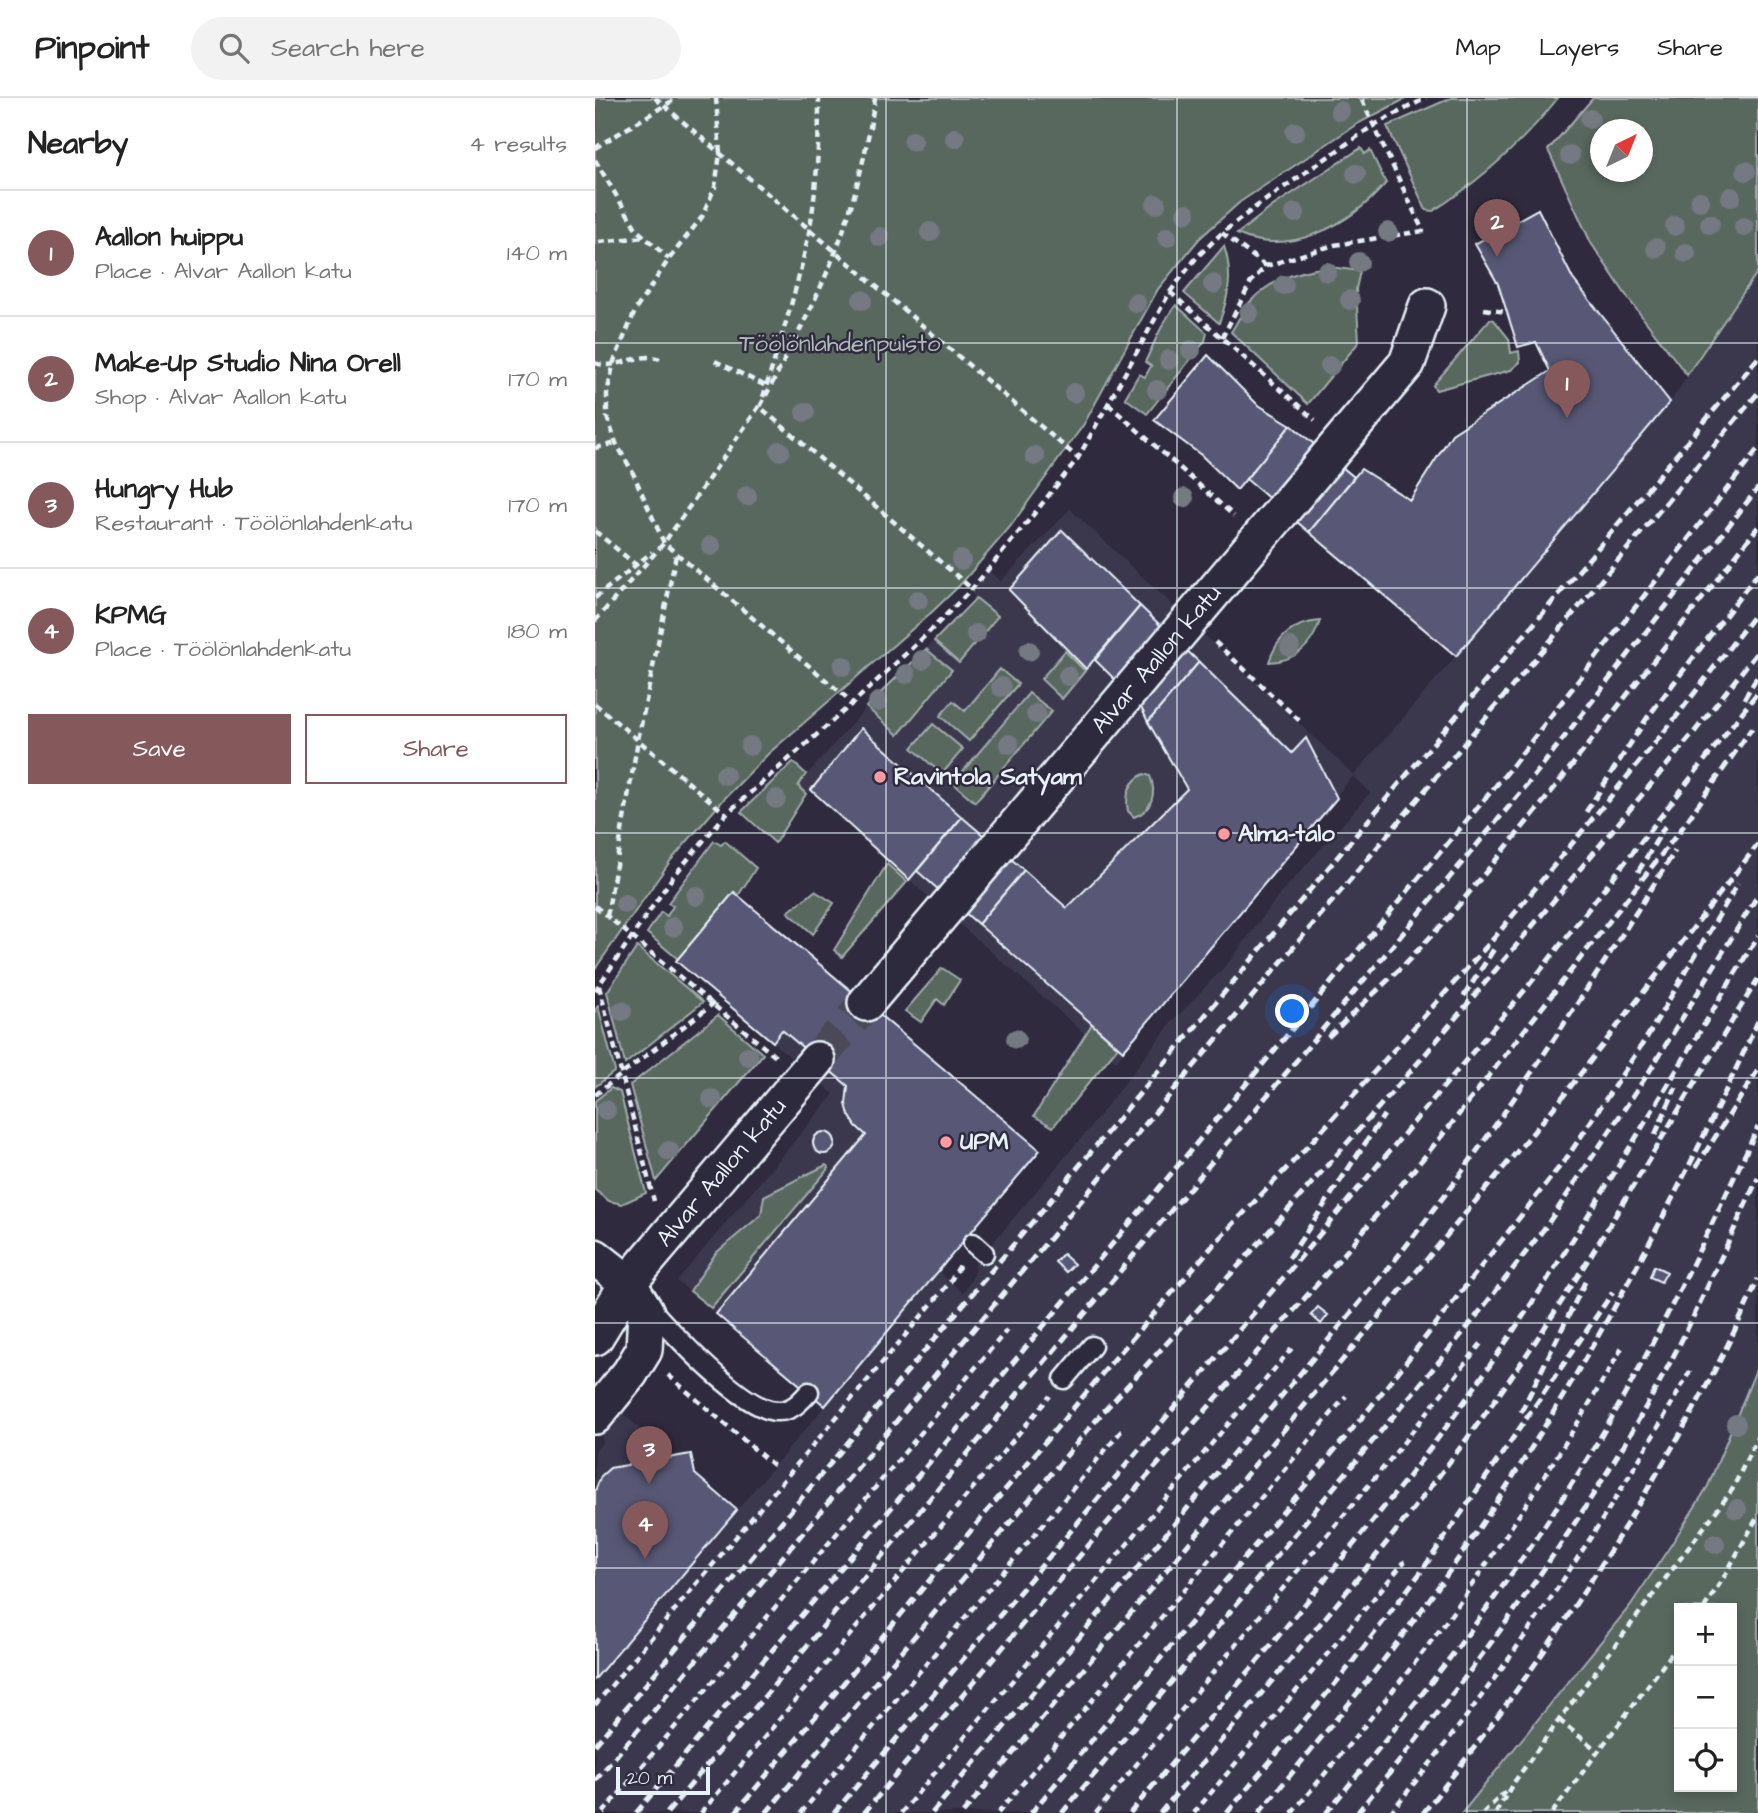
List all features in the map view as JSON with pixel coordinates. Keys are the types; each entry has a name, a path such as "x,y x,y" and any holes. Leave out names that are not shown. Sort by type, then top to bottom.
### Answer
{"street":[{"name":"Alvar Aallon katu","path":"866,1003 1407,363 1427,306"},
{"name":"Alvar Aallon katu","path":"595,1337 628,1283 817,1060"},
{"path":"595,1257 628,1283 646,1312 644,1350 630,1373 595,1416"}],"lane":[{"path":"628,1283 688,1349 753,1403 766,1410 778,1412 799,1404 809,1392"},
{"path":"1064,1380 1092,1346"}],"path":[{"path":"655,98 1078,458"},
{"path":"595,148 677,98"},
{"path":"716,98 720,154 715,187 702,217 669,259 636,309 613,365 607,394 607,417 616,443 632,471 664,543 853,703"},
{"path":"760,407 793,298 810,229 819,132 819,98"},
{"path":"595,621 664,543 760,407 809,313 836,252 857,178 875,98"},
{"path":"1222,338 1251,282 1266,266 1334,245 1423,231 1361,98"},
{"path":"655,1205 597,988 672,878 726,814 853,703 972,589 1078,458 1170,292 1197,257 1257,206 1374,125 1426,98"},
{"path":"595,160 628,218 643,237 669,259"},
{"path":"1222,233 1266,266"},
{"path":"599,242 643,237"},
{"path":"1170,292 1315,420"},
{"path":"1484,309 1506,312"},
{"path":"595,363 606,367 656,357 660,359"},
{"path":"715,361 766,386"},
{"path":"1108,404 1234,516"},
{"path":"760,407 972,589"},
{"path":"595,448 616,443"},
{"path":"595,531 636,565"},
{"path":"595,598 664,543"},
{"path":"607,916 638,740 676,555"},
{"path":"1206,635 1301,722"},
{"path":"595,704 726,814"},
{"path":"595,906 778,1058"},
{"path":"595,1095 714,1003"},
{"path":"595,1705 950,1282"},
{"path":"603,1813 1007,1330"},
{"path":"1096,1813 1393,1456 1483,1340"},
{"path":"1292,1813 1384,1702 1457,1606 1541,1483 1623,1346"},
{"path":"901,1813 1293,1347"},
{"path":"1390,1813 1445,1746 1517,1649 1594,1535 1690,1371"},
{"path":"668,1375 774,1466"},
{"path":"701,1813 1064,1380"},
{"path":"998,1813 1346,1396"},
{"path":"801,1813 1123,1429"},
{"path":"1496,1813 1512,1785 1559,1720 1732,1490 1758,1436"},
{"path":"1706,1603 1758,1516"},
{"path":"1194,1813 1405,1561"},
{"path":"1552,1813 1674,1651"},
{"path":"1559,1720 1599,1752"},
{"path":"1483,1813 1512,1785"}],"shaded area":[{"path":"1538,209 1573,279 1670,402 1758,272 1758,1365 1708,1486 1630,1606 1462,1813 595,1813 595,1451 603,1442 600,1431 618,1410 737,1510 825,1406 677,1281 834,1094 676,961 734,892 1040,1150 938,1271 963,1293 974,1275 975,1264 1088,1130 1172,1022 1230,961 1281,893 1370,793 1353,776 1116,1061 909,880 812,790 806,794 797,786 885,686 976,598 969,592 988,570 1001,581 1070,509 1354,775 1456,656 1309,532 1361,469 1410,499 1452,434 1550,371 1536,342 1518,347 1498,284 1475,244"}],"green space":[{"name":"Töölönlahdenpuisto","path":"595,98 1407,98 1357,124 1240,202 1199,239 1158,289 1084,424 1010,527 960,585 933,611 768,754 725,798 671,860 595,969"},
{"path":"1451,98 1558,98 1530,130 1484,174 1433,211 1426,210 1387,126"},
{"path":"1593,98 1758,98 1758,271 1687,375 1630,301 1591,243 1548,150"},
{"path":"1361,148 1365,154 1370,150 1386,183 1355,212 1318,233 1298,239 1278,242 1237,234 1273,206"},
{"path":"1224,246 1229,285 1219,323 1184,293"},
{"path":"1330,267 1360,271 1356,289 1359,342 1308,404 1231,332 1246,306 1266,288 1297,273"},
{"path":"1176,305 1207,333 1205,341 1147,414 1125,398 1139,374 1145,377 1151,366 1145,362"},
{"path":"1490,319 1494,320 1509,339 1511,353 1519,351 1520,362 1511,370 1436,390 1433,385"},
{"path":"976,598 998,616 959,663 934,641"},
{"path":"1320,621 1313,638 1302,650 1288,659 1269,662 1277,645 1288,633 1302,625"},
{"path":"926,649 952,670 898,735 866,707"},
{"path":"1065,651 1085,671 1062,699 1041,679"},
{"path":"1000,669 1018,684 969,741 940,716 953,701 965,711"},
{"path":"1029,693 1052,711 975,802 953,783"},
{"path":"933,724 963,749 942,774 912,748"},
{"path":"793,762 806,774 798,786 806,794 775,843 741,812"},
{"path":"1144,774 1150,776 1153,795 1149,806 1134,817 1128,811 1128,794 1134,781"},
{"path":"714,841 721,845 725,841 756,868 738,896 734,892 678,959 647,933 661,912 667,916 673,906 668,903"},
{"path":"887,864 907,882 842,957 834,950"},
{"path":"815,891 834,903 813,934 788,912"},
{"path":"637,947 703,1002 625,1064 607,992"},
{"path":"942,968 960,980 944,1005 937,999 921,1022 905,1011"},
{"path":"598,1006 615,1071 595,1087 595,1010"},
{"path":"718,1015 763,1054 656,1181 630,1085"},
{"path":"1092,1024 1118,1047 1053,1127 1034,1116"},
{"path":"611,1088 620,1092 646,1193 622,1204 609,1201 595,1190 595,1101"},
{"path":"826,1165 829,1168 711,1308 690,1291 716,1253 761,1215 764,1196"},
{"path":"1758,1365 1758,1813 1462,1813 1630,1606 1708,1486"}],"building":[{"path":"1538,209 1573,279 1670,402 1456,656 1309,532 1361,469 1410,500 1452,434 1550,371 1536,342 1518,347 1498,284 1475,244"},
{"path":"1208,355 1257,404 1291,425 1237,490 1201,455 1154,420"},
{"path":"1291,425 1354,477 1309,532 1246,479"},
{"path":"1062,530 1140,606 1086,669 1009,590"},
{"path":"1140,606 1199,662 1148,722 1139,703 1095,660"},
{"name":"Alma-talo","path":"1199,662 1292,753 1306,738 1337,798 1123,1051 978,924 1024,870 1067,908 1187,789 1148,722"},
{"path":"861,728 962,817 909,880 811,790"},
{"path":"962,817 1024,870 978,924 917,871"},
{"name":"UPM","path":"734,892 1040,1150 825,1406 716,1314 866,1135 849,1115 846,1104 848,1086 782,1030 773,1042 676,961"},
{"path":"824,1132 832,1135 835,1143 832,1151 824,1154 816,1151 813,1143 816,1135"},
{"path":"1063,1254 1074,1264 1066,1272 1055,1262"},
{"path":"1654,1266 1667,1272 1661,1282 1650,1277"},
{"path":"1318,1307 1328,1315 1321,1324 1311,1315"},
{"path":"691,1454 695,1474 737,1510 595,1679 595,1491 601,1476 610,1468"}],"tunnel":[{"path":"817,1060 866,1003"}],"railway":[{"path":"595,1745 1758,358"},
{"path":"595,1781 1758,393"},
{"path":"636,1813 1509,770 1758,449"},
{"path":"667,1813 1527,785 1758,488"},
{"path":"1328,1037 1404,965 1449,917 1545,800 1758,527"},
{"path":"1586,812 1647,718 1758,573"},
{"path":"735,1813 1111,1363 1216,1242 1307,1147 1495,937 1673,721 1758,610"},
{"path":"766,1813 1103,1412 1242,1262 1423,1057 1692,735 1758,651"},
{"path":"1744,699 1758,675"},
{"path":"834,1813 1529,985 1758,692"},
{"path":"864,1813 1135,1490 1350,1247 1449,1127 1682,828 1752,728"},
{"path":"1638,872 1665,826"},
{"path":"963,1813 1561,1099 1758,844"},
{"path":"932,1813 1426,1220 1537,1065 1675,851"},
{"path":"1031,1813 1365,1414 1568,1156 1647,1037 1738,883"},
{"path":"1062,1813 1467,1328 1547,1225 1649,1072 1758,895"},
{"path":"1130,1813 1322,1583 1449,1424 1578,1232 1758,936"},
{"path":"1464,996 1494,949"},
{"path":"1160,1813 1377,1554 1500,1393 1568,1292 1758,979"},
{"path":"1259,1813 1415,1619 1483,1523 1527,1454 1570,1384 1650,1241 1688,1169 1758,1021"},
{"path":"1696,1167 1758,1070"},
{"path":"1655,1135 1676,1087"},
{"path":"1289,1258 1384,1115"},
{"path":"1326,1813 1402,1720 1474,1625 1576,1477 1647,1353 1758,1127"},
{"path":"1357,1813 1486,1649 1567,1535 1605,1476 1674,1355 1758,1178"},
{"path":"1423,1813 1511,1698 1619,1536 1705,1389 1758,1279"},
{"path":"1521,1412 1586,1280"},
{"path":"1227,1813 1344,1673 1421,1572 1613,1292"}],"place":[{"name":"Make-Up Studio Nina Orell","path":"1497,257"},
{"name":"Aallon huippu","path":"1567,418"},
{"name":"Ravintola Satyam","path":"880,777"},
{"name":"Alma-talo","path":"1224,834"},
{"name":"UPM","path":"946,1142"},
{"name":"Hungry Hub","path":"649,1484"},
{"name":"KPMG","path":"645,1559"}]}
